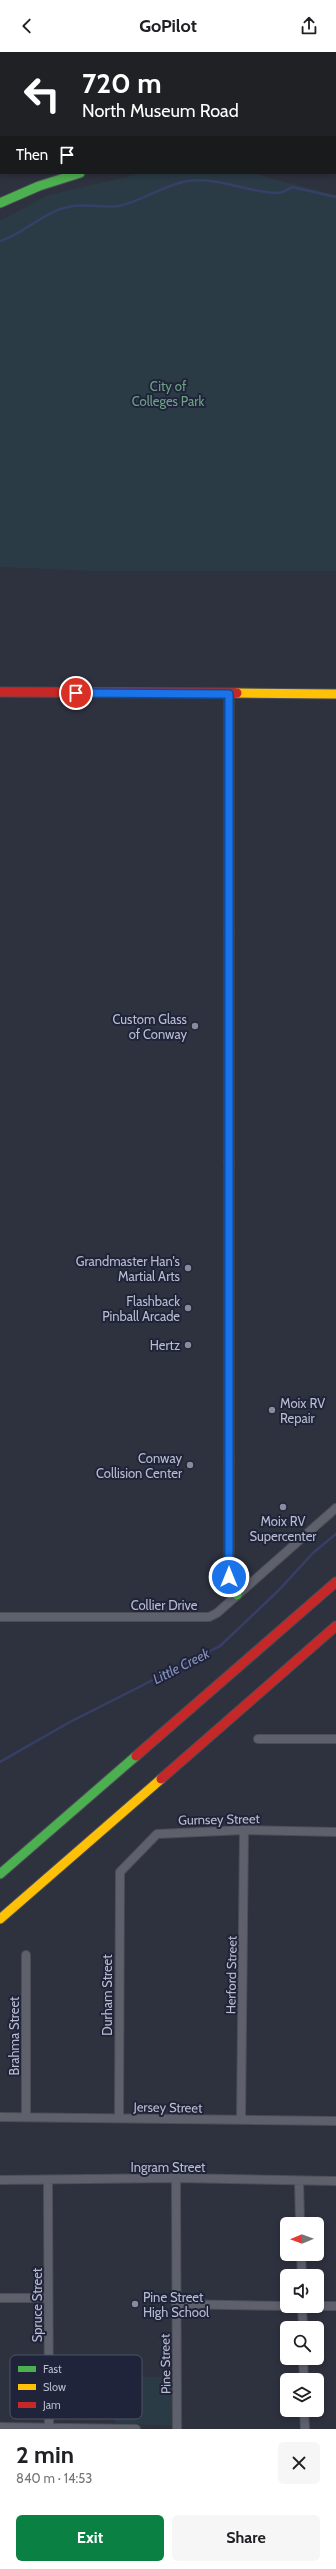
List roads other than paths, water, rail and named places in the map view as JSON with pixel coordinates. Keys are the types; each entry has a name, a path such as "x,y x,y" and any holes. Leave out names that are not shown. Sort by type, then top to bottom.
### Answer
{"main road":[{"path":"0,203 18,193 76,174"},
{"path":"0,692 336,694"},
{"path":"229,694 229,1577 236,1595"},
{"path":"0,1874 336,1582"},
{"path":"0,1919 336,1626"}],"street":[{"name":"Collier Drive","path":"0,1617 209,1617 217,1613 336,1508"},
{"path":"258,1739 336,1739"},
{"name":"Gurnsey Street","path":"120,1872 157,1834 244,1830 336,1832"},
{"name":"Herford Street","path":"241,2120 244,1830"},
{"name":"Durham Street","path":"119,2118 120,1872"},
{"name":"Brahma Street","path":"26,1955 26,2118"},
{"name":"Jersey Street","path":"0,2117 336,2121"},
{"name":"Ingram Street","path":"0,2180 48,2181 176,2178 336,2181"},
{"name":"Pine Street","path":"176,2178 177,2429"},
{"name":"Spruce Street","path":"48,2181 48,2355"},
{"path":"299,2181 300,2217"},
{"path":"0,2298 48,2298"},
{"path":"176,2304 280,2306"},
{"path":"324,2306 336,2306"},
{"path":"304,2417 305,2429"},
{"path":"0,2427 136,2429"}],"waterway":[{"path":"0,241 9,238 50,213 68,207 80,205 119,206 136,201 170,186 188,181 212,181 256,191 278,193 284,192 292,187 336,197"},
{"name":"Little Creek","path":"0,1762 68,1723 220,1646 278,1591 313,1553 336,1534"}],"place":[{"name":"Custom Glass of Conway","path":"195,1026"},
{"name":"Grandmaster Han's Martial Arts","path":"188,1268"},
{"name":"Flashback Pinball Arcade","path":"188,1308"},
{"name":"Hertz","path":"188,1345"},
{"name":"Moix RV Repair","path":"272,1410"},
{"name":"Conway Collision Center","path":"190,1465"},
{"name":"Moix RV Supercenter","path":"283,1507"},
{"name":"Pine Street High School","path":"135,2304"}],"park label":[{"name":"City of Colleges Park","path":"168,394"}]}
